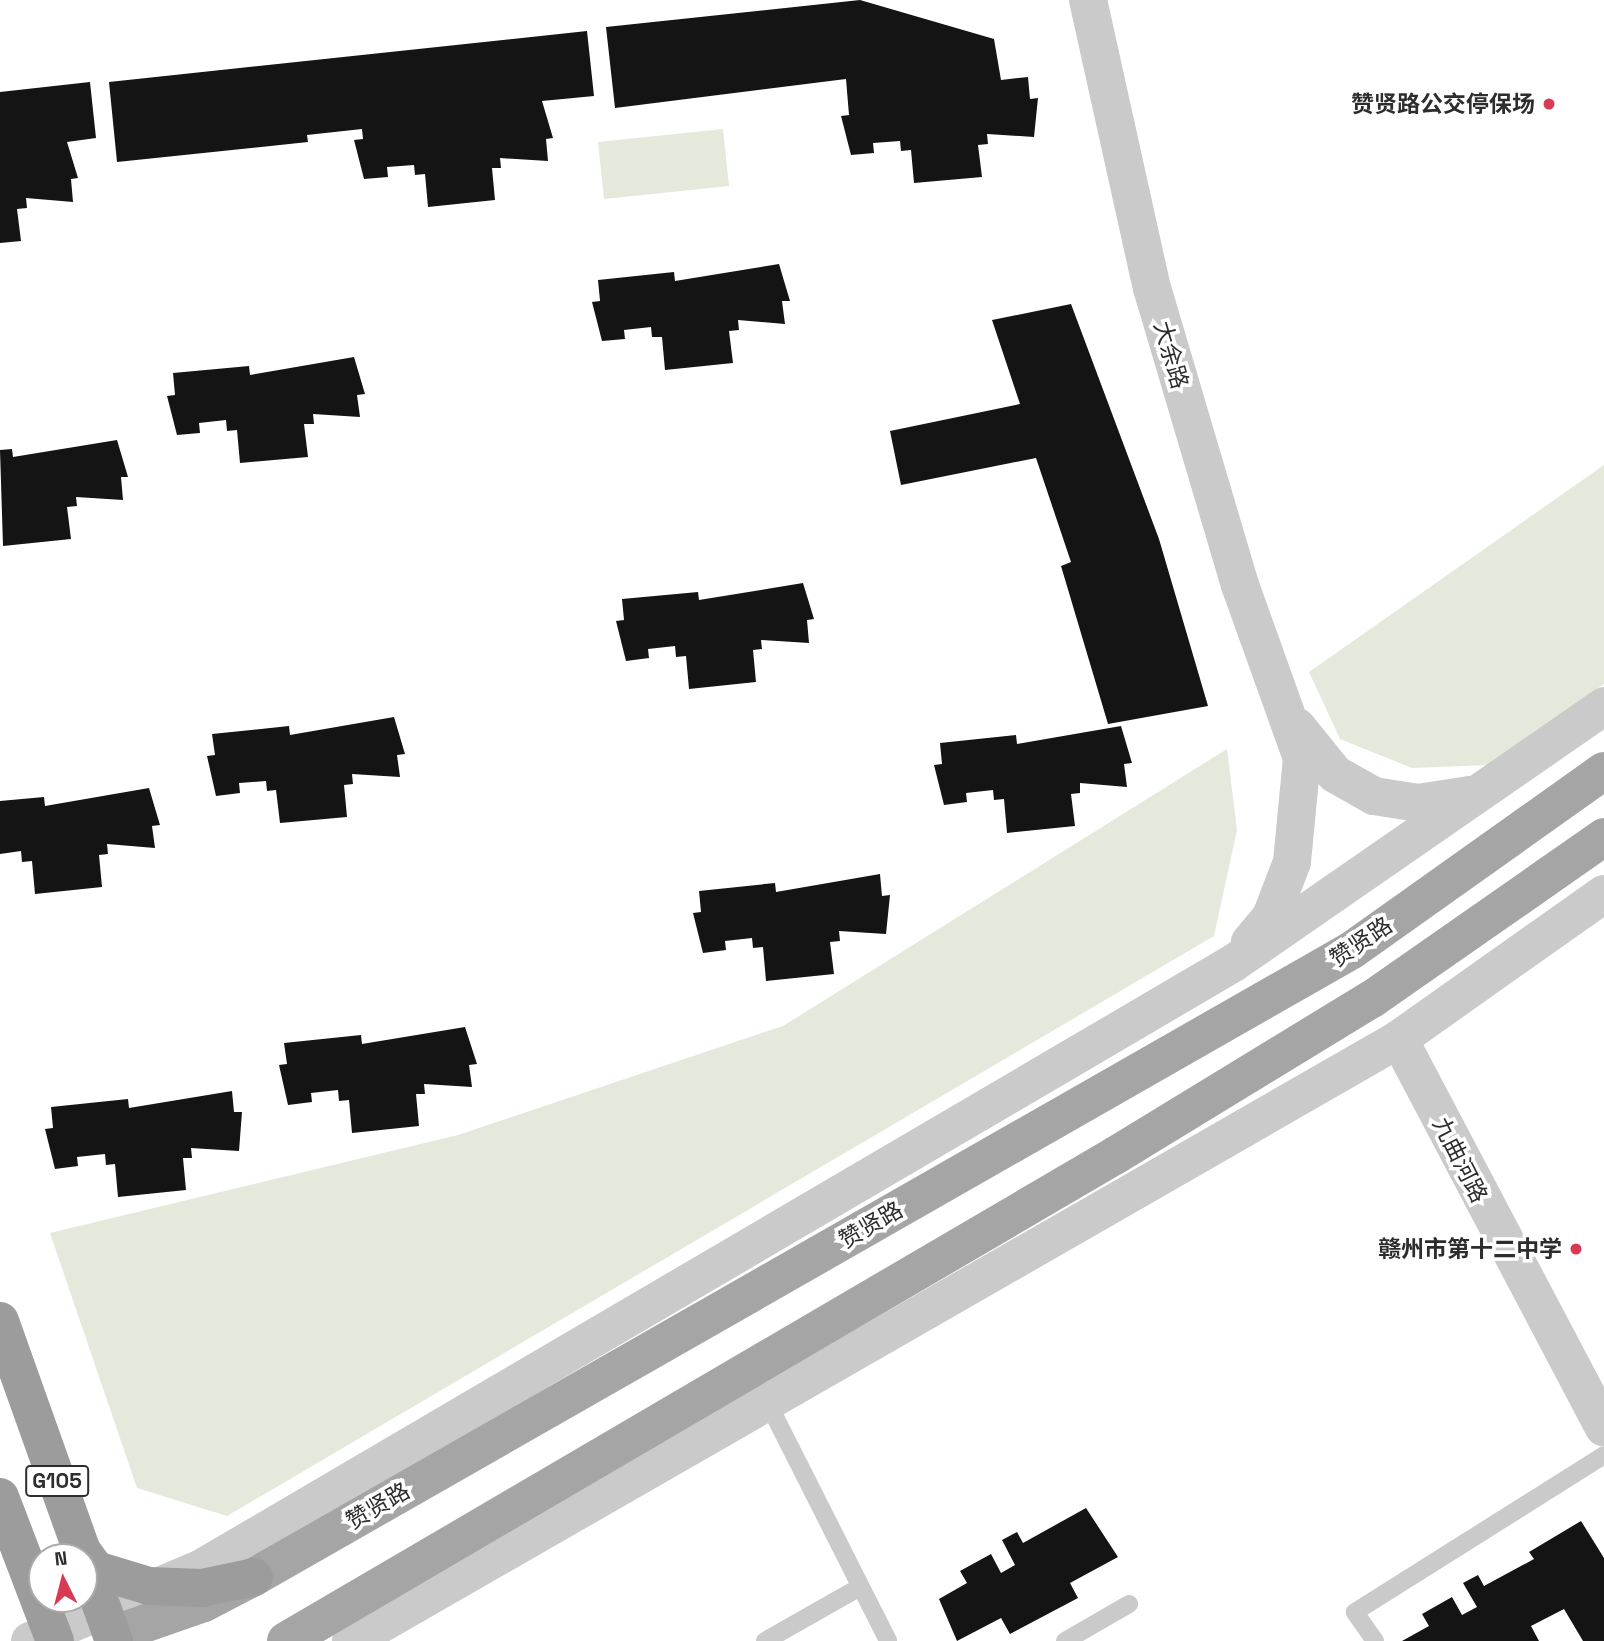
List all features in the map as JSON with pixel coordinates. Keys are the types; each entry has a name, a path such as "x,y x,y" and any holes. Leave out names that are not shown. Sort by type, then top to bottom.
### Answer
{"highway":[{"name":"G105","path":"0,1321 79,1543"},
{"path":"0,1497 55,1641"},
{"path":"98,1571 156,1587 202,1588 254,1577"},
{"name":"G105","path":"98,1603 107,1632"}],"main road":[{"name":"赞贤路","path":"107,1632 205,1603 254,1577 1352,950 1604,771"},
{"path":"286,1641 1115,1155 1372,999 1604,838"}],"street":[{"name":"大余路","path":"1088,0 1152,288 1281,702"},
{"path":"1281,702 1320,759 1374,796 1418,803 1490,786 1604,741"},
{"path":"1139,1072 1271,917 1298,834 1302,758 1281,702"},
{"path":"30,1641 107,1632 156,1587 249,1540 1232,964 1604,706"},
{"path":"351,1641 769,1405 1399,1039 1599,895"},
{"name":"九曲河路","path":"1399,1039 1604,1427"},
{"path":"1115,1155 1261,1119"}],"lane":[{"path":"769,1405 888,1641"},
{"path":"1375,1641 1355,1612 1604,1455"},
{"path":"765,1641 860,1587"},
{"path":"1065,1641 1129,1604"}],"shaded area":[{"path":"723,129 729,186 604,199 598,142"},
{"path":"1604,465 1604,684 1489,765 1412,768 1340,739 1309,672"},
{"path":"1227,749 1237,830 1214,936 227,1516 137,1488 50,1233 458,1135 783,1026"}],"building":[{"path":"860,0 994,39 1001,80 1028,77 1030,99 1038,98 1034,137 987,134 988,144 978,145 982,177 914,183 911,150 901,151 900,141 873,143 874,153 851,155 841,116 849,115 846,79 615,108 606,27"},
{"path":"587,31 594,96 542,101 553,138 546,139 548,161 500,158 501,168 492,168 495,200 428,207 425,174 415,175 414,165 387,167 388,177 364,179 354,140 363,139 362,129 307,135 308,142 117,162 109,82"},
{"path":"90,82 96,138 67,142 78,178 71,179 73,202 26,198 27,208 17,209 21,241 0,243 0,92"},
{"path":"779,264 790,301 782,301 785,324 738,320 739,330 729,331 733,363 665,370 662,337 652,337 651,327 624,330 625,339 602,341 592,302 600,301 598,280 674,272 675,281"},
{"path":"1071,304 1159,539 1208,706 1108,724 1061,566 1071,562 1036,458 901,485 890,431 1020,404 992,320"},
{"path":"354,357 365,394 357,395 360,417 313,414 314,424 304,424 308,457 240,463 237,430 227,431 226,420 199,423 200,433 177,435 167,396 175,395 173,373 249,366 250,375"},
{"path":"117,440 128,477 121,477 123,500 76,497 77,506 67,507 71,539 3,546 0,450 12,449 13,457"},
{"path":"803,583 814,619 807,620 809,643 761,640 762,649 753,650 756,682 689,689 686,656 676,657 675,646 648,649 649,658 626,661 616,621 624,620 622,599 698,592 699,600"},
{"path":"394,717 405,754 397,755 400,777 352,774 353,784 344,785 347,817 280,823 276,790 267,791 266,781 239,783 240,793 216,796 207,756 215,755 212,734 289,726 290,735"},
{"path":"1121,726 1132,763 1124,764 1127,787 1080,783 1080,793 1071,794 1075,826 1007,833 1004,799 994,800 993,790 966,793 967,802 944,805 934,765 942,764 940,743 1016,735 1017,744"},
{"path":"149,788 160,825 152,826 155,848 107,844 108,854 99,855 102,887 35,894 32,861 22,862 21,851 0,854 0,801 44,797 45,806"},
{"path":"880,874 882,896 890,895 886,934 839,931 840,941 830,942 834,974 766,981 763,947 753,948 752,938 725,941 726,950 703,953 693,913 701,912 699,891 775,883 776,892"},
{"path":"465,1027 477,1064 469,1065 472,1087 424,1084 425,1094 416,1094 419,1126 352,1133 349,1100 339,1101 338,1090 311,1093 312,1102 288,1105 279,1065 287,1064 284,1043 361,1035 362,1044"},
{"path":"232,1091 234,1112 242,1112 239,1151 191,1148 192,1158 183,1158 186,1190 118,1197 115,1164 106,1165 105,1154 77,1157 78,1166 55,1169 45,1129 53,1128 51,1107 128,1099 129,1108"},
{"path":"1086,1508 1118,1557 1070,1583 1078,1598 1010,1634 1001,1618 957,1641 939,1599 967,1583 960,1571 991,1554 1001,1573 1015,1565 1002,1540 1017,1532 1023,1543"},
{"path":"1581,1521 1604,1558 1604,1641 1583,1641 1564,1609 1531,1626 1539,1641 1402,1641 1429,1626 1422,1614 1452,1597 1462,1615 1477,1607 1463,1583 1478,1575 1484,1586 1534,1559 1529,1552"}],"place":[{"name":"赞贤路公交停保场","path":"1549,104"},
{"name":"赣州市第十二中学","path":"1576,1249"}]}
